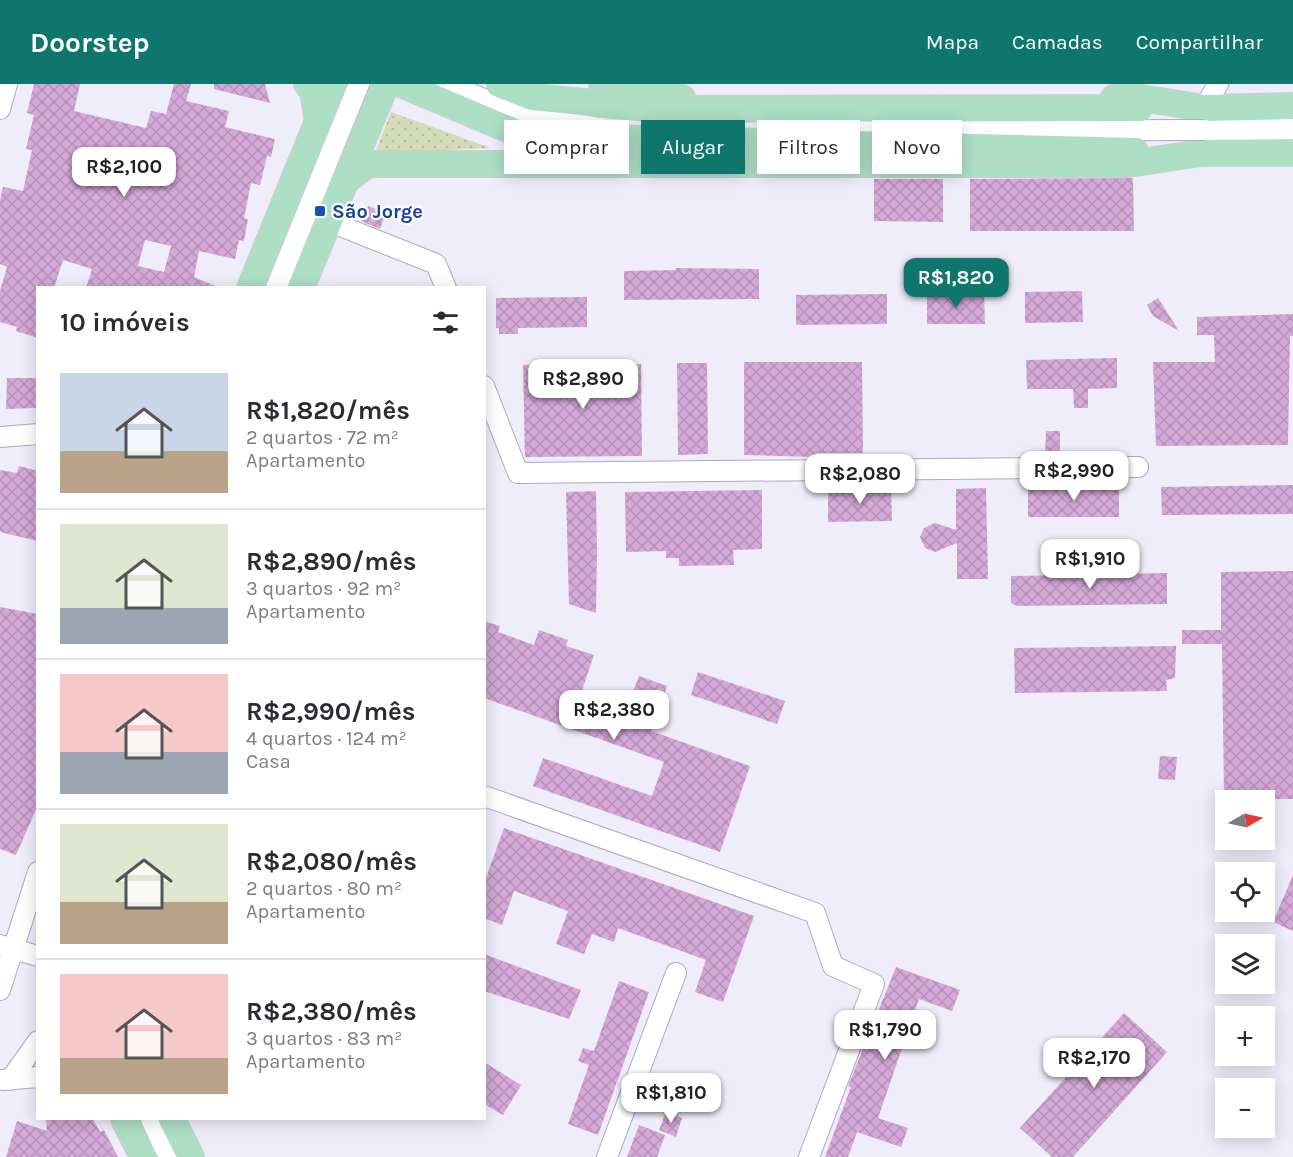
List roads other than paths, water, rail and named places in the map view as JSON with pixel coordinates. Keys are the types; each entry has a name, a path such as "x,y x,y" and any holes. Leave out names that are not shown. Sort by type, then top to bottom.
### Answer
{"main road":[{"path":"307,84 313,92 318,122"},
{"path":"251,286 333,84"},
{"path":"302,286 386,84"},
{"path":"401,84 524,136 1136,151 1293,106"},
{"path":"499,84 532,97 657,110 1140,108 1203,130 1293,153"},
{"path":"504,128 502,122 512,92 519,84"},
{"path":"602,84 656,98 1141,98 1203,130"},
{"path":"629,164 1128,164 1203,130"},
{"path":"344,182 368,164 504,164"},
{"path":"124,1120 143,1157"},
{"path":"172,1120 191,1157"}],"street":[{"path":"0,109 7,84"},
{"path":"277,286 359,84"},
{"path":"448,84 529,118 626,132 1293,129"},
{"path":"1203,130 1218,84"},
{"path":"328,221 436,264 445,286"},
{"path":"486,391 518,473 1138,467"},
{"path":"0,437 36,434"},
{"path":"486,797 815,913 833,966 874,984 809,1157"},
{"path":"0,990 6,946 36,877"},
{"path":"6,946 36,955"},
{"path":"607,1157 676,973"},
{"path":"5,1080 36,1043"},
{"path":"5,1080 36,1077"},
{"path":"151,1120 169,1157"}],"place":[{"name":"São Jorge","path":"320,211"}]}
